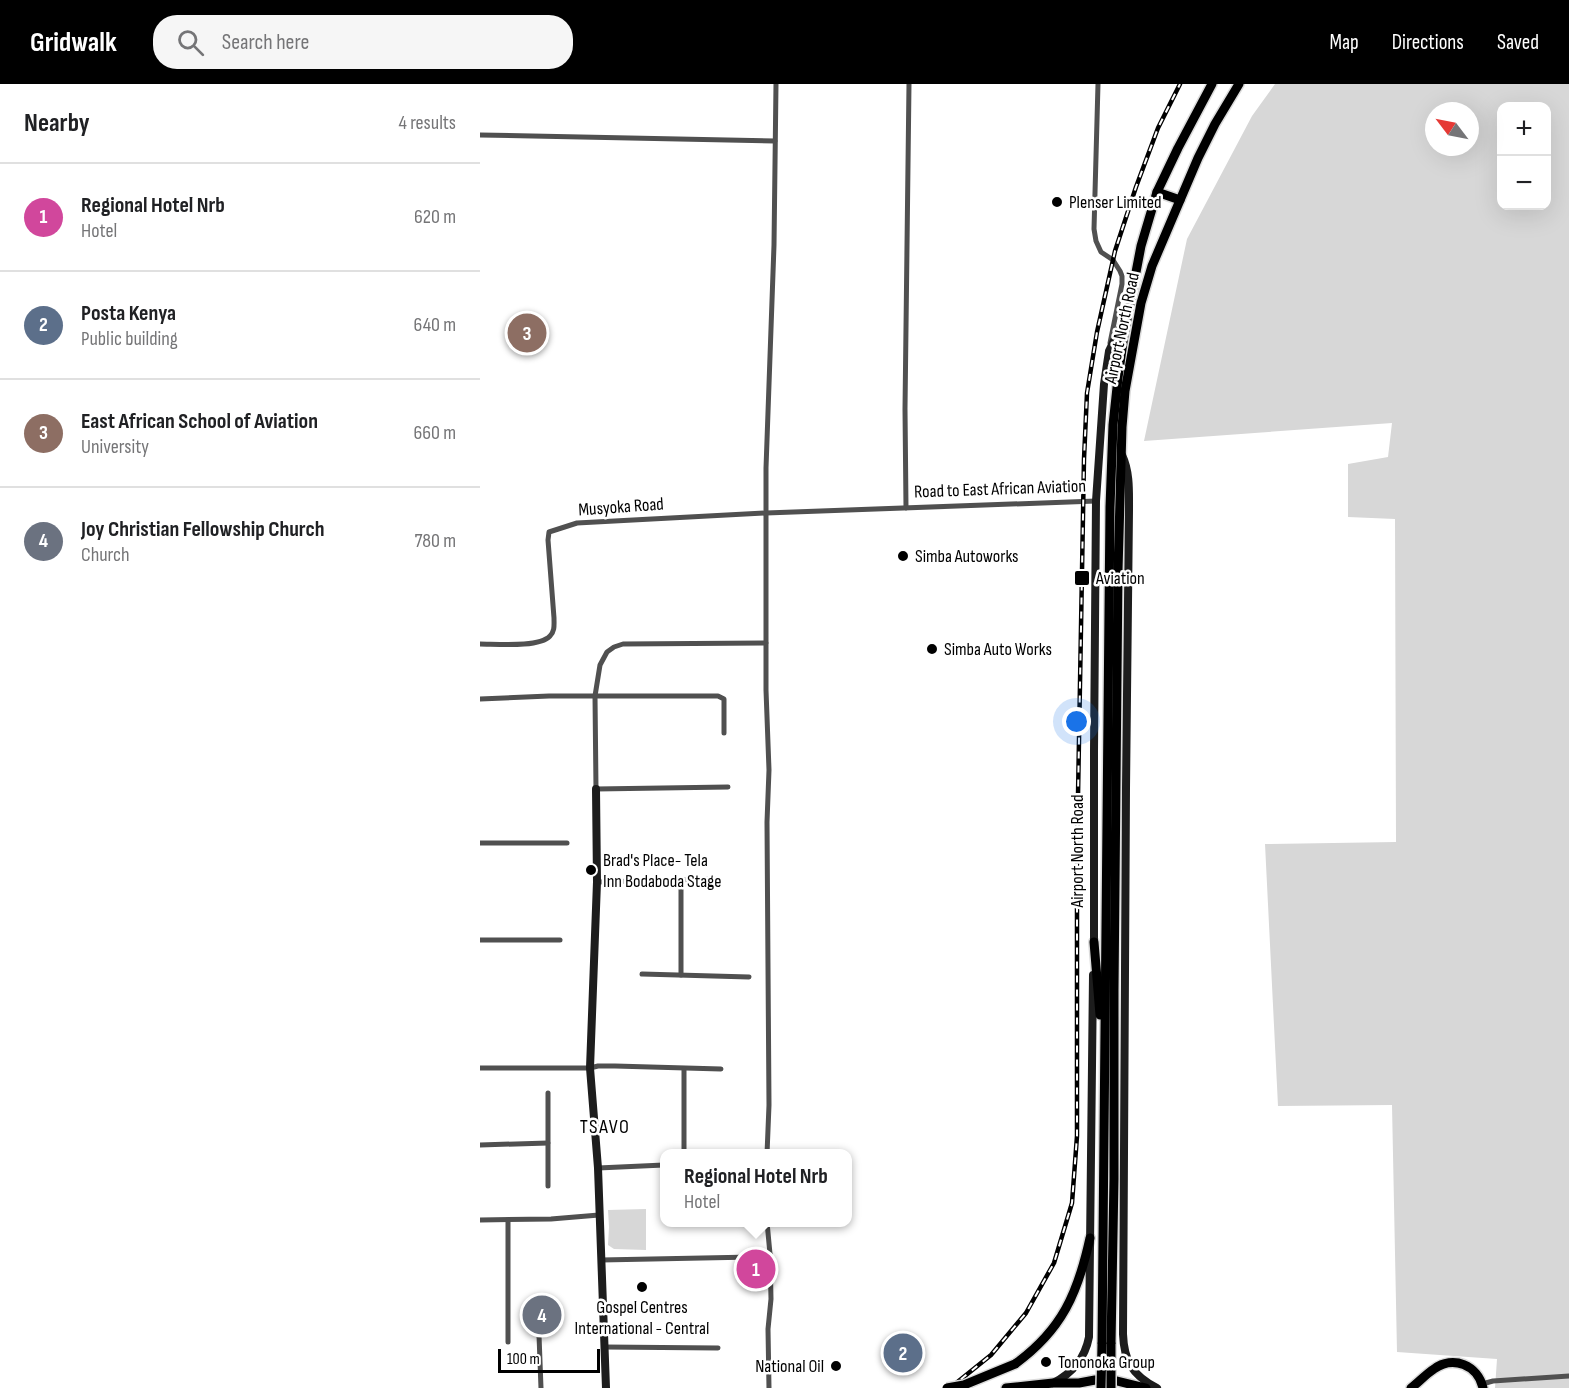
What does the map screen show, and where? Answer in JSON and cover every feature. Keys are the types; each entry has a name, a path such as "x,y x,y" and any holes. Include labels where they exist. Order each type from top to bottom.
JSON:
{"main road":[{"name":"Airport North Road","path":"1111,1388 1105,1041 1110,484 1113,425 1129,310 1141,246 1150,213 1157,192 1178,148 1212,84"},
{"name":"Airport North Road","path":"1101,1388 1114,978 1118,592 1125,391 1141,303 1152,266 1198,158 1239,84"},
{"path":"1157,192 1180,200"},
{"name":"Airport North Road","path":"1053,1383 1068,1374 1078,1363 1085,1352 1089,1337 1096,501 1104,384 1109,351 1129,310"},
{"name":"Airport North Road","path":"1122,454 1126,464 1129,490 1123,1334 1124,1350 1132,1369 1156,1388"},
{"path":"596,789 597,882 590,1068 598,1168 606,1388"},
{"path":"1094,942 1099,1006 1105,1041"},
{"path":"947,1388 964,1385 1015,1364 1046,1337 1062,1315 1079,1280 1090,1238"},
{"path":"1411,1388 1432,1370 1450,1362 1459,1362 1472,1369 1483,1386"},
{"path":"1006,1388 1095,1380 1117,1381 1146,1388"}],"street":[{"path":"767,1149 769,1093 767,811 769,770 766,690 766,468 774,245 776,84"},
{"path":"906,508 909,84"},
{"path":"1098,84 1094,229 1101,252 1113,260 1122,276 1109,351"},
{"path":"480,135 775,141"},
{"name":"Road to East African Aviation","path":"766,513 1096,501"},
{"name":"Musyoka Road","path":"480,644 530,644 545,641 552,635 554,618 549,532 577,524 766,513"},
{"path":"728,787 596,789 595,696 600,665 603,658 614,647 623,644 766,643"},
{"path":"480,699 549,696 722,697 724,733"},
{"path":"480,843 567,843"},
{"path":"597,882 715,879"},
{"path":"681,881 681,975"},
{"path":"480,940 560,940"},
{"path":"642,974 748,977"},
{"path":"480,1068 615,1066 721,1069"},
{"path":"684,1068 684,1149"},
{"path":"548,1093 548,1186"},
{"path":"480,1145 548,1143"},
{"path":"598,1168 660,1165"},
{"path":"480,1220 551,1219 599,1215"},
{"path":"508,1220 508,1342"},
{"path":"767,1227 771,1299 768,1329 769,1388"},
{"path":"601,1260 753,1257 770,1254"},
{"path":"539,1335 541,1388"},
{"path":"605,1347 718,1348"},
{"path":"1483,1386 1493,1381 1569,1376"}],"shaded area":[{"path":"1275,84 1569,84 1569,1388 1495,1388 1497,1359 1397,1352 1392,1105 1278,1106 1265,844 1396,842 1395,519 1348,517 1348,464 1388,457 1392,423 1144,441 1187,239 1252,116"},
{"path":"646,1209 646,1250 614,1249 608,1245 608,1210"}],"railway":[{"path":"950,1388 991,1355 1026,1313 1054,1263 1072,1203 1077,1136 1077,852 1087,393 1097,332 1115,251 1158,128 1180,84"}],"place":[{"name":"Plenser Limited","path":"1057,202"},
{"name":"East African School of Aviation","path":"527,333"},
{"name":"Simba Autoworks","path":"903,556"},
{"name":"Aviation","path":"1082,578"},
{"name":"Simba Auto Works","path":"932,649"},
{"name":"Brad's Place- Tela Inn Bodaboda Stage","path":"591,870"},
{"name":"Regional Hotel Nrb","path":"756,1269"},
{"name":"Gospel Centres International - Central","path":"642,1287"},
{"name":"Joy Christian Fellowship Church","path":"542,1315"},
{"name":"Posta Kenya","path":"903,1353"},
{"name":"Tononoka Group","path":"1046,1362"},
{"name":"National Oil","path":"836,1366"}],"district":[{"name":"TSAVO","path":"605,1127"}]}
